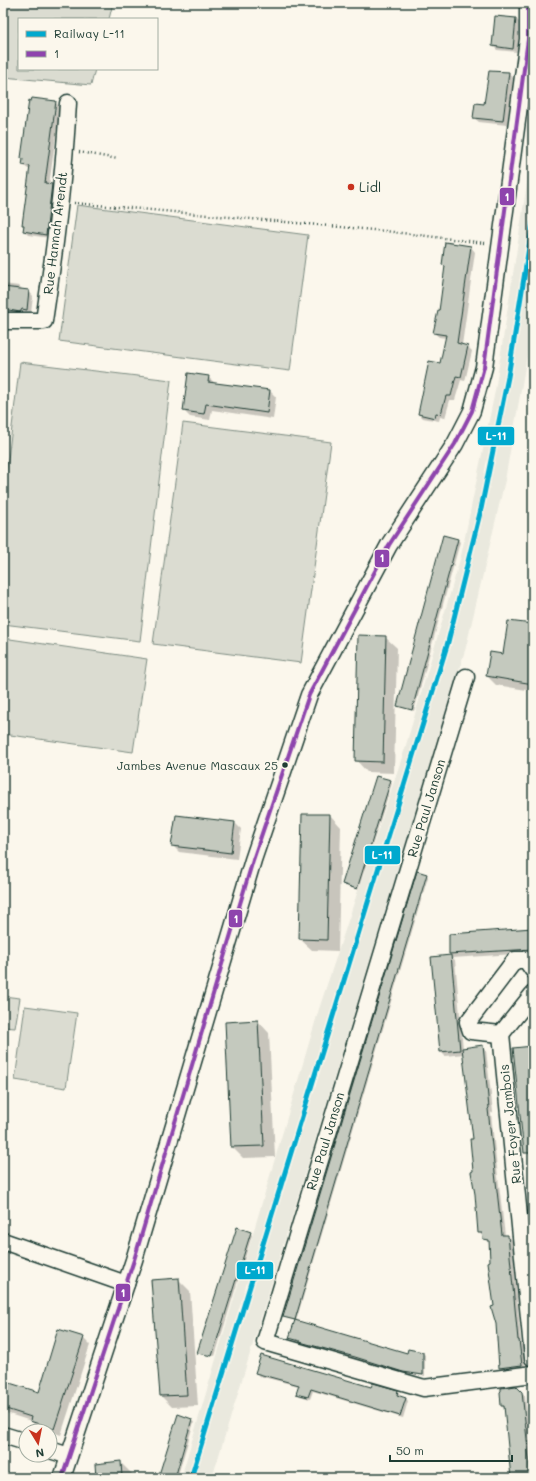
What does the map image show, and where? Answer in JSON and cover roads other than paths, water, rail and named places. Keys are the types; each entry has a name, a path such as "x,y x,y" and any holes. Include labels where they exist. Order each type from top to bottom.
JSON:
{"street":[{"path":"62,1478 126,1284 253,860 309,695 389,545 455,444 472,412 484,367 528,39 528,3"},
{"name":"Rue Hannah Arendt","path":"3,321 44,321 60,202 68,103"},
{"name":"Rue Paul Janson","path":"466,677 265,1342 424,1388 533,1374"},
{"path":"533,970 526,960 515,960 468,1022 471,1031 501,1034 533,994"},
{"name":"Rue Foyer Jambois","path":"501,1034 533,1358"},
{"path":"3,1241 126,1284"},
{"path":"3,1436 18,1440"},
{"path":"58,1452 70,1456"}],"rail line":[{"name":"L-11","path":"191,1478 448,642 481,509 508,377 533,222"}],"place":[{"name":"Lidl","path":"351,187"},
{"name":"Jambes Avenue Mascaux 25","path":"285,765"}]}
